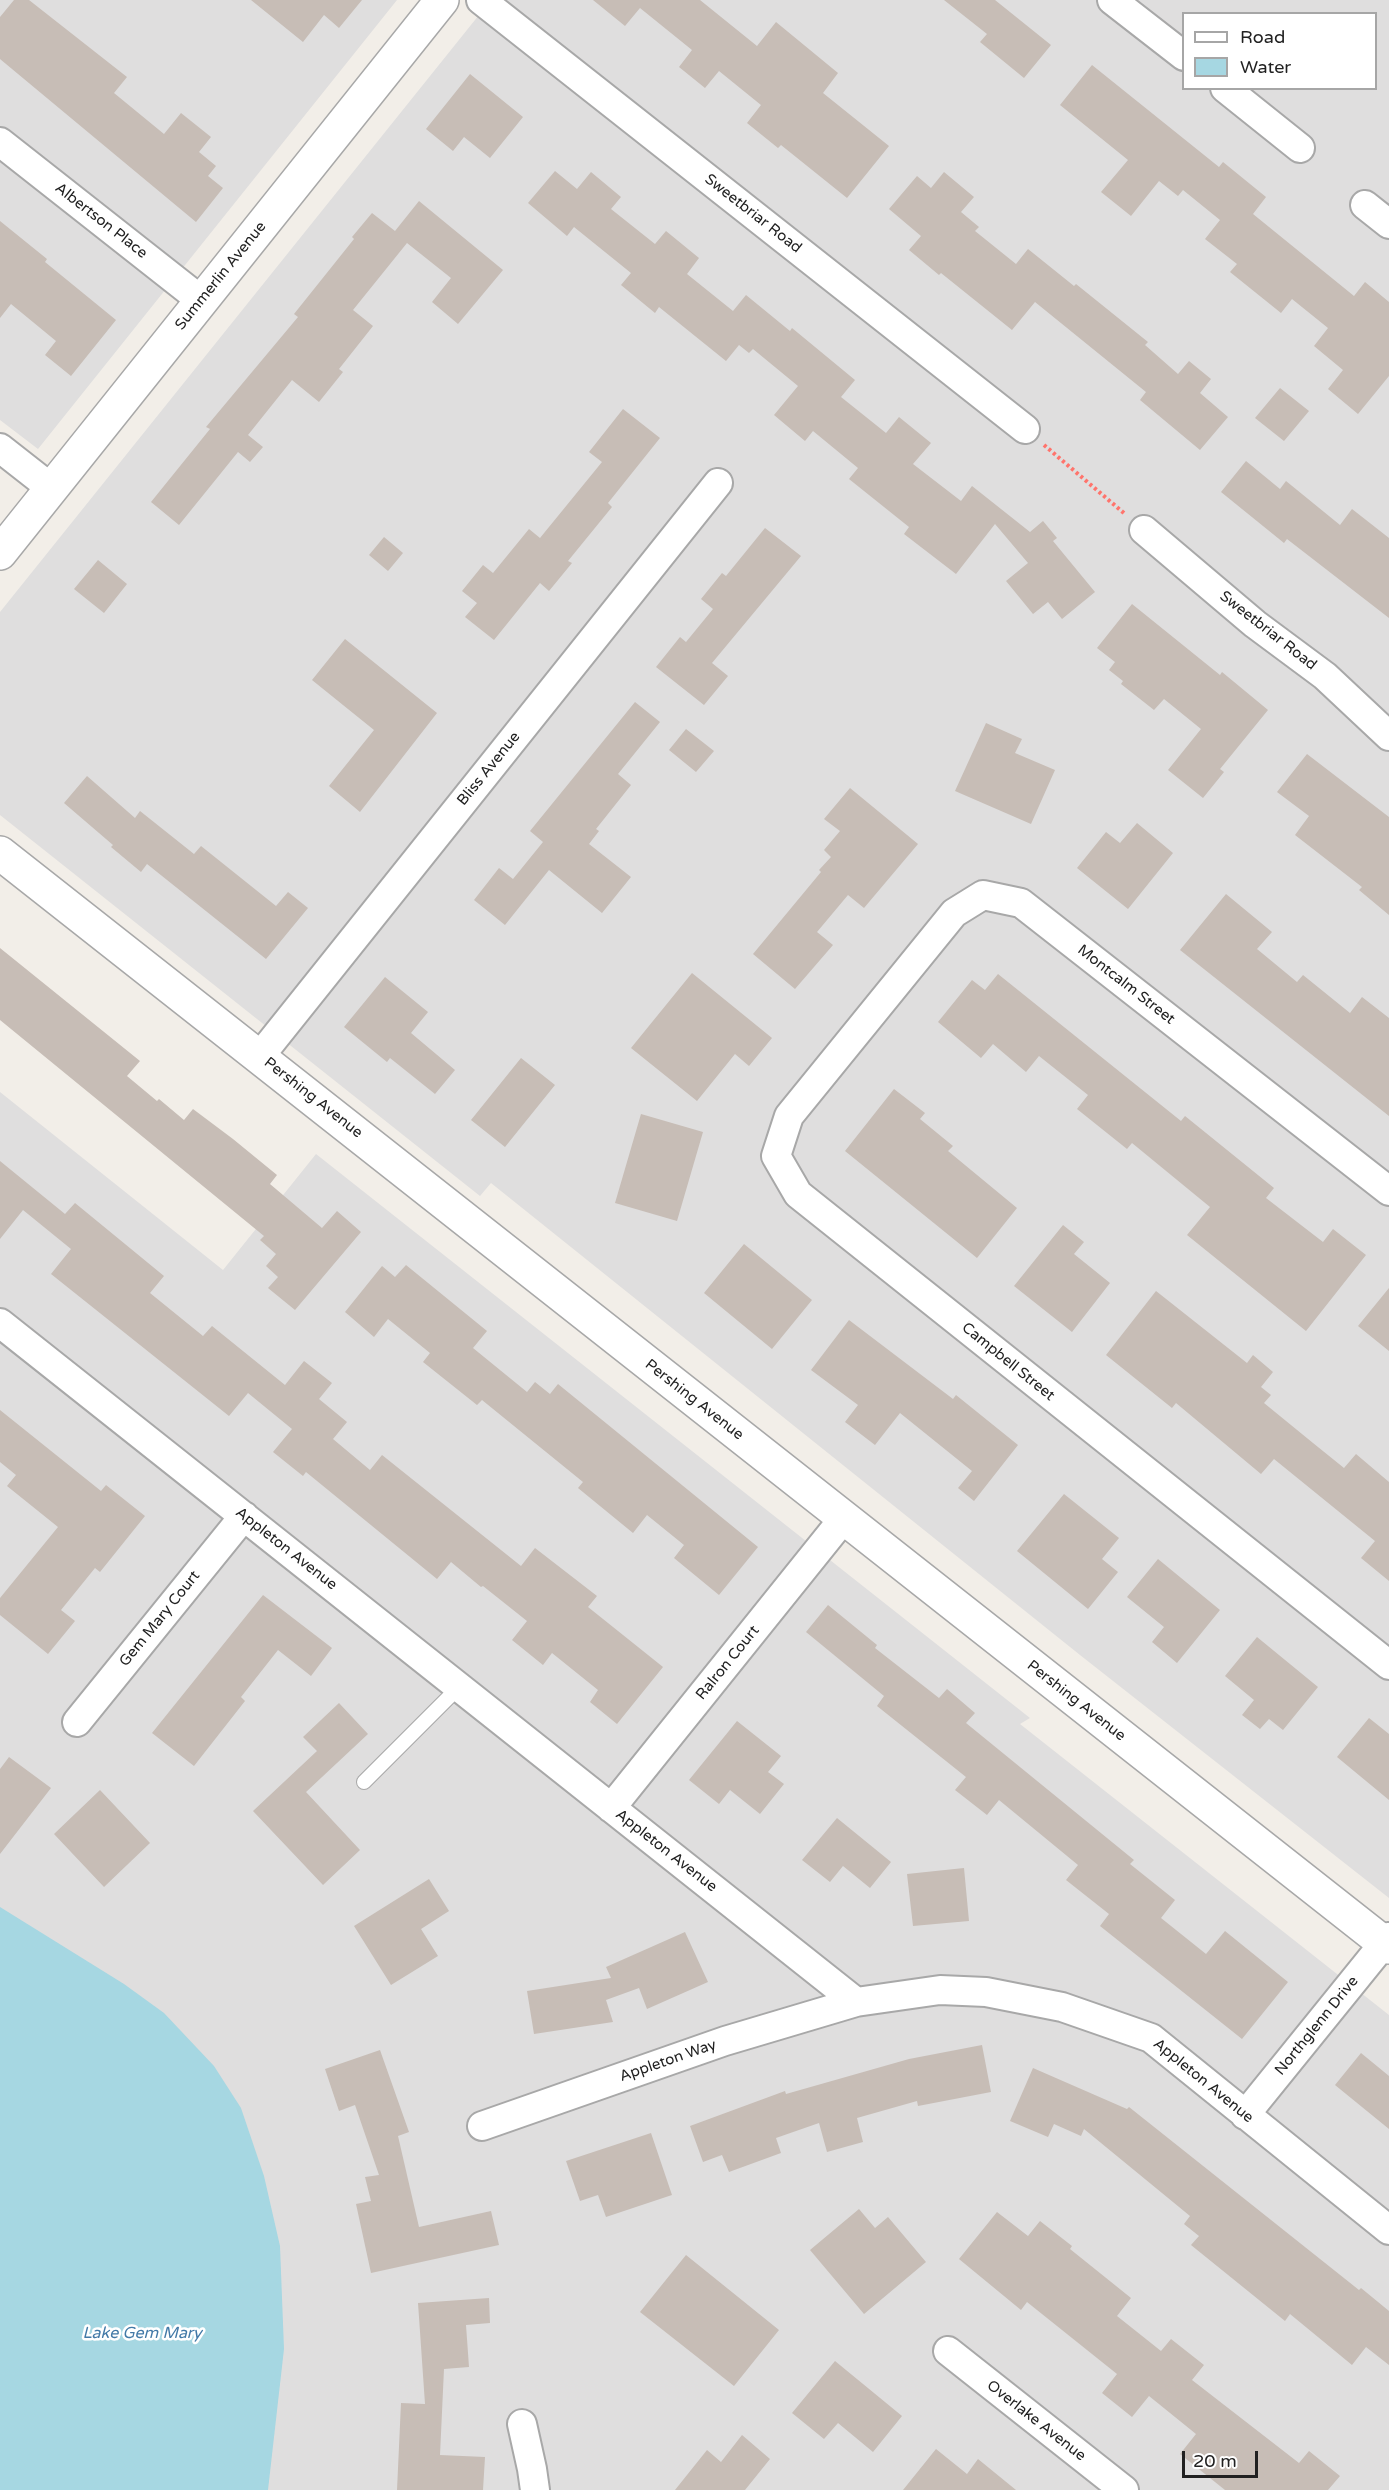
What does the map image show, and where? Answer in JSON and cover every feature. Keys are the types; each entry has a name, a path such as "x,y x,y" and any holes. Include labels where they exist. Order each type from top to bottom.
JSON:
{"street":[{"name":"Summerlin Avenue","path":"0,553 442,0"},
{"name":"Sweetbriar Road","path":"481,0 1025,429"},
{"path":"1112,0 1182,54"},
{"path":"1228,90 1300,147"},
{"name":"Albertson Place","path":"0,142 202,301"},
{"path":"1365,205 1389,224"},
{"path":"0,448 51,488"},
{"name":"Bliss Avenue","path":"260,1056 718,483"},
{"name":"Sweetbriar Road","path":"1144,530 1255,624 1325,676 1389,736"},
{"name":"Pershing Avenue","path":"0,853 844,1518 1387,1942"},
{"name":"Montcalm Street","path":"873,1013 954,913 983,895 1021,903 1389,1191"},
{"name":"Campbell Street","path":"873,1013 789,1116 776,1156 798,1194 1389,1665"},
{"name":"Appleton Avenue","path":"0,1323 856,2002 940,1990 986,1992 1062,2007 1151,2038 1389,2230"},
{"name":"Gem Mary Court","path":"76,1722 244,1516"},
{"name":"Ralron Court","path":"611,1808 844,1518"},
{"name":"Northglenn Drive","path":"1245,2115 1387,1942"},
{"name":"Appleton Way","path":"482,2126 725,2041 856,2002"},
{"name":"Overlake Avenue","path":"948,2351 1124,2490"},
{"path":"522,2424 535,2490"}],"lane":[{"path":"364,1782 459,1687"}],"path":[{"path":"1025,429 1144,530"}],"shaded area":[{"path":"0,0 397,0 38,449 0,420"},
{"path":"491,0 1389,0 1389,1898 1080,1655 491,1183 480,1196 0,815 0,612"},
{"path":"0,1092 223,1270 316,1154 1030,1718 1020,1724 1389,2015 1389,2490 0,2490"}],"water":[{"name":"Lake Gem Mary","path":"0,1907 124,1984 164,2013 214,2066 241,2108 264,2176 280,2246 284,2349 268,2490 0,2490"}],"building":[{"path":"14,0 29,0 127,77 114,93 164,134 181,113 211,137 199,152 216,166 208,176 223,188 196,222 0,59 0,17"},
{"path":"251,0 362,0 339,28 324,15 303,42"},
{"path":"593,0 700,0 757,46 776,22 838,73 823,93 889,146 847,198 781,145 778,148 747,123 761,105 719,71 705,88 679,67 692,50 640,8 625,26"},
{"path":"944,0 995,0 1051,45 1024,78 980,42 987,34"},
{"path":"1092,65 1219,167 1223,162 1266,197 1253,214 1354,296 1365,282 1389,302 1389,376 1358,414 1328,389 1343,370 1314,346 1328,328 1292,299 1281,313 1230,272 1237,264 1205,239 1220,220 1183,190 1178,196 1159,181 1131,216 1101,192 1128,160 1060,105"},
{"path":"470,74 523,117 490,158 464,137 453,151 426,129"},
{"path":"555,171 577,189 591,172 621,197 611,209 655,244 666,231 699,258 687,274 733,311 746,295 790,331 792,328 855,380 841,397 886,433 899,417 931,443 913,464 961,501 972,486 1030,532 1043,521 1057,538 1053,541 1095,592 1062,619 1048,602 1033,614 1006,581 1028,563 995,524 956,574 904,534 909,527 849,479 858,468 813,431 805,441 774,415 798,386 753,349 749,353 739,345 726,361 659,307 655,313 621,285 631,273 574,227 567,236 528,203"},
{"path":"944,172 974,197 961,212 979,227 975,231 1016,264 1028,249 1148,342 1145,345 1178,374 1189,361 1211,379 1200,393 1228,417 1200,450 1140,400 1146,392 1035,302 1012,330 909,250 921,236 889,209 917,176 931,188"},
{"path":"419,201 503,270 458,324 432,302 451,278 407,243 353,310 373,326 339,369 343,372 319,402 292,380 248,435 263,447 250,462 238,452 179,525 151,502 210,429 206,427 298,317 294,314 372,213 395,231"},
{"path":"0,221 47,259 45,262 116,320 71,376 45,355 56,341 11,304 0,318"},
{"path":"1280,388 1309,411 1284,441 1255,418"},
{"path":"623,409 660,438 608,503 612,507 568,561 572,563 549,591 540,583 494,640 465,617 477,603 462,591 483,565 493,573 529,529 540,538 602,462 589,452"},
{"path":"1246,461 1280,489 1286,481 1340,525 1352,509 1389,538 1389,618 1287,539 1284,543 1221,492"},
{"path":"765,528 801,556 712,663 728,676 704,705 656,667 680,637 686,642 713,609 701,599 722,573 726,576"},
{"path":"384,537 403,553 388,571 369,555"},
{"path":"98,560 127,584 104,613 74,589"},
{"path":"1132,604 1220,675 1222,672 1268,710 1220,769 1224,772 1203,798 1168,770 1201,729 1164,699 1154,710 1121,684 1123,681 1109,670 1115,662 1097,648"},
{"path":"345,639 437,713 360,812 329,786 374,730 312,680"},
{"path":"635,702 660,722 618,774 631,785 596,829 599,831 589,844 631,877 602,913 549,870 505,925 474,900 499,868 513,879 543,842 530,831"},
{"path":"986,723 1022,739 1015,753 1055,770 1031,824 955,791"},
{"path":"686,729 714,751 696,772 669,750"},
{"path":"1307,754 1389,817 1389,915 1359,890 1362,887 1295,835 1309,816 1277,792"},
{"path":"87,776 135,818 140,811 194,854 201,846 276,906 288,892 308,908 266,959 147,864 141,872 64,803"},
{"path":"850,788 918,844 864,908 848,895 817,932 833,945 795,989 753,954 831,857 824,850 840,831 824,819"},
{"path":"1137,823 1173,853 1128,909 1077,868 1106,832 1120,843"},
{"path":"1226,894 1272,932 1257,949 1297,982 1303,975 1350,1013 1362,997 1389,1018 1389,1116 1180,950"},
{"path":"0,948 140,1061 127,1076 157,1101 159,1099 184,1120 193,1109 233,1139 277,1175 270,1184 322,1228 337,1211 361,1232 295,1310 268,1288 278,1277 266,1266 276,1254 260,1240 264,1236 0,1020"},
{"path":"692,973 772,1038 749,1066 735,1054 697,1101 631,1048"},
{"path":"998,974 1181,1121 1185,1116 1274,1188 1266,1198 1323,1242 1333,1229 1366,1255 1306,1331 1187,1235 1210,1207 1132,1143 1127,1149 1077,1109 1088,1095 1039,1056 1026,1072 993,1044 981,1058 938,1022 972,980 985,990"},
{"path":"385,977 428,1012 411,1033 455,1070 435,1094 390,1058 387,1062 344,1027"},
{"path":"521,1058 555,1085 505,1147 471,1120"},
{"path":"894,1089 925,1113 920,1119 953,1146 948,1151 1017,1208 977,1258 845,1151"},
{"path":"641,1114 703,1132 677,1221 615,1203"},
{"path":"0,1161 65,1214 75,1203 164,1276 150,1293 203,1336 212,1326 285,1385 304,1361 332,1383 319,1399 347,1422 333,1439 370,1470 382,1455 521,1566 535,1548 597,1596 588,1607 663,1667 617,1724 590,1702 598,1690 552,1653 543,1665 512,1640 527,1621 483,1586 481,1587 451,1562 437,1579 306,1472 303,1476 273,1452 292,1429 248,1393 229,1416 51,1274 71,1249 23,1210 0,1239"},
{"path":"1063,1225 1084,1242 1074,1254 1110,1283 1072,1332 1014,1286"},
{"path":"744,1244 812,1300 772,1349 704,1293"},
{"path":"406,1265 487,1331 473,1348 527,1392 535,1382 550,1394 558,1384 758,1547 719,1595 674,1558 684,1545 647,1515 633,1533 578,1488 583,1482 482,1400 477,1405 423,1362 430,1353 388,1319 374,1337 345,1312 382,1266 395,1277"},
{"path":"1389,1288 1389,1351 1358,1326"},
{"path":"1156,1291 1247,1363 1253,1355 1273,1372 1261,1387 1271,1395 1264,1403 1344,1468 1356,1454 1389,1482 1389,1581 1361,1558 1375,1541 1274,1459 1261,1474 1176,1403 1172,1408 1106,1355"},
{"path":"849,1320 953,1399 956,1395 1018,1445 974,1501 958,1488 972,1471 900,1413 875,1445 845,1422 858,1405 811,1370"},
{"path":"0,1410 101,1491 106,1485 145,1516 100,1572 95,1568 61,1610 75,1621 48,1654 0,1615 0,1598 58,1527 7,1486 16,1475 0,1462"},
{"path":"1064,1494 1119,1538 1102,1559 1118,1572 1088,1609 1017,1551"},
{"path":"1158,1559 1220,1610 1177,1663 1152,1642 1164,1627 1127,1597"},
{"path":"263,1595 332,1648 311,1676 278,1650 241,1697 245,1701 194,1766 152,1733"},
{"path":"828,1605 877,1645 875,1648 939,1698 947,1689 975,1713 966,1723 1134,1860 1130,1864 1175,1900 1161,1918 1206,1954 1225,1931 1288,1982 1242,2039 1100,1926 1109,1914 1066,1880 1078,1865 999,1800 987,1815 955,1790 966,1777 877,1706 884,1696 806,1632"},
{"path":"1257,1637 1318,1687 1283,1730 1269,1719 1260,1729 1242,1715 1254,1700 1225,1676"},
{"path":"339,1703 368,1734 306,1792 360,1850 323,1885 253,1811 317,1751 303,1737"},
{"path":"1369,1718 1389,1734 1389,1800 1337,1757"},
{"path":"737,1721 781,1756 768,1772 784,1784 760,1814 730,1790 719,1804 689,1780"},
{"path":"9,1757 51,1788 0,1854 0,1769"},
{"path":"100,1790 150,1843 104,1887 54,1834"},
{"path":"837,1818 891,1862 870,1888 843,1866 830,1882 802,1860"},
{"path":"964,1868 969,1921 913,1926 907,1874"},
{"path":"429,1879 449,1911 421,1929 438,1956 391,1985 354,1926"},
{"path":"685,1932 708,1982 647,2009 639,1988 606,2000 613,2022 534,2034 527,1991 611,1978 606,1967"},
{"path":"982,2045 991,2092 918,2106 917,2101 857,2118 863,2142 827,2152 819,2123 776,2138 781,2153 729,2172 722,2155 703,2162 690,2126 785,2091 786,2094 909,2059"},
{"path":"380,2050 409,2132 398,2136 419,2227 491,2211 499,2245 371,2273 356,2204 371,2201 365,2177 379,2175 355,2105 339,2111 325,2069"},
{"path":"1361,2053 1389,2076 1389,2129 1335,2085"},
{"path":"1033,2068 1127,2109 1129,2107 1359,2290 1361,2288 1389,2311 1389,2365 1366,2347 1352,2365 1290,2314 1285,2321 1191,2245 1199,2236 1184,2224 1190,2216 1084,2129 1081,2136 1054,2124 1048,2137 1010,2121"},
{"path":"651,2133 672,2195 606,2217 598,2195 580,2201 566,2161"},
{"path":"859,2209 875,2228 888,2217 926,2262 864,2314 810,2250"},
{"path":"997,2212 1028,2236 1040,2221 1072,2246 1070,2249 1131,2298 1117,2316 1161,2351 1171,2339 1204,2365 1192,2380 1299,2463 1309,2451 1340,2476 1328,2490 1225,2490 1180,2454 1196,2434 1149,2396 1132,2417 1102,2393 1117,2374 1027,2302 1021,2310 959,2259"},
{"path":"686,2255 779,2330 734,2386 640,2312"},
{"path":"489,2298 490,2323 466,2325 469,2367 444,2369 440,2455 485,2457 483,2490 397,2490 401,2403 425,2404 418,2303"},
{"path":"835,2361 902,2416 873,2452 838,2423 824,2439 792,2413"},
{"path":"742,2435 770,2459 745,2490 675,2490 707,2450 721,2462"},
{"path":"936,2449 967,2474 978,2459 1016,2490 903,2490"}]}
